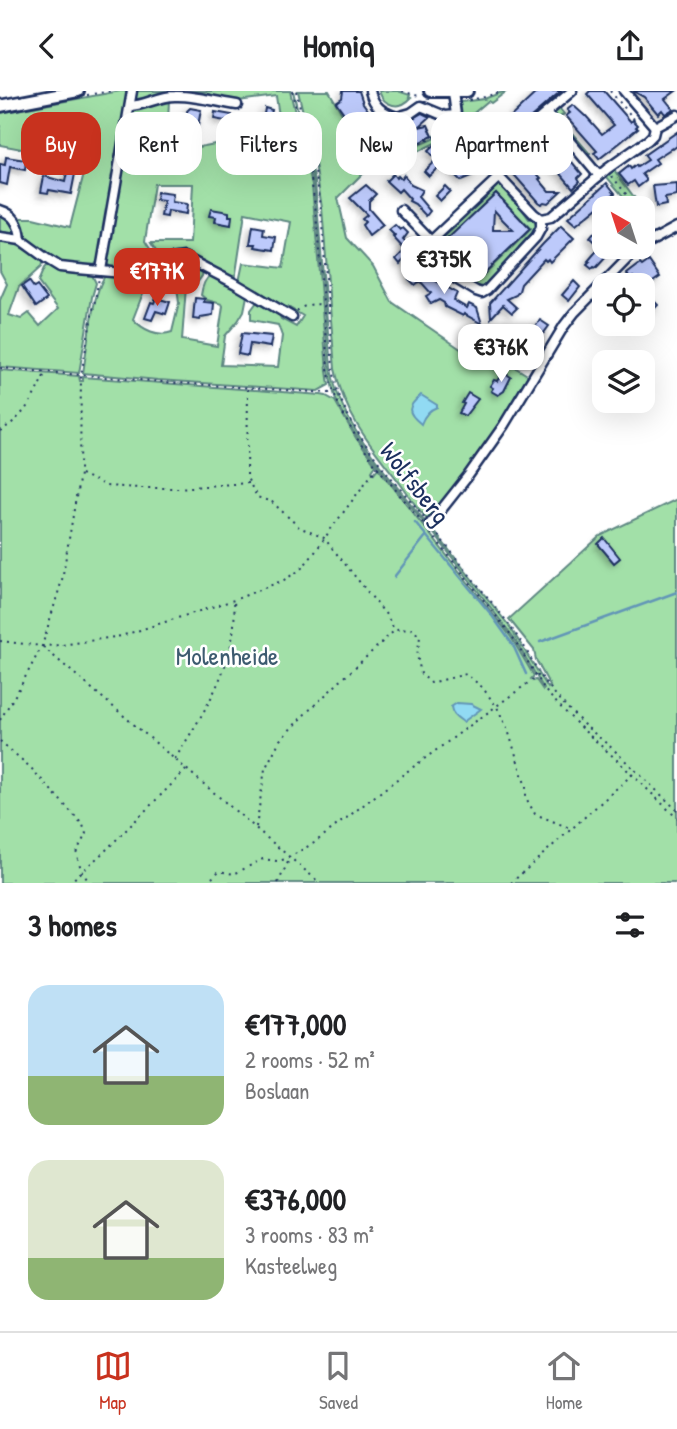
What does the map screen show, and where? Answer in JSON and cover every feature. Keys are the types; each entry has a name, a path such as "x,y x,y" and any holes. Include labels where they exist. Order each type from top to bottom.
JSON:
{"street":[{"path":"0,106 79,91"},
{"path":"101,270 132,91"},
{"path":"370,91 375,105 397,117 411,113 421,106 432,112"},
{"path":"430,91 454,96 467,91"},
{"path":"547,112 572,91"},
{"path":"624,91 655,127"},
{"path":"130,106 141,106 163,97 175,96 237,105"},
{"path":"492,175 534,214 541,219 551,217 607,169 648,140 655,127 677,115"},
{"path":"573,145 599,176"},
{"path":"431,241 496,180"},
{"path":"0,210 9,213 20,229 21,240"},
{"path":"401,210 431,241 446,273 482,293 536,237 541,228 541,219"},
{"path":"655,239 677,227"},
{"path":"0,237 21,240 61,267 123,273 146,272 171,259 184,257 292,317"},
{"path":"430,524 504,425 564,326 627,259"}],"path":[{"name":"Wolfsberg","path":"294,91 316,212 328,368 332,392 341,412 357,437 505,619 540,675 558,698 677,810"},
{"name":"Wolfsberg","path":"294,91 313,160 320,199 333,368 338,391 353,423 379,464 512,636 547,694 677,818"},
{"path":"402,91 411,94"},
{"path":"454,96 472,100 502,91"},
{"path":"610,91 634,118 642,112"},
{"path":"607,169 628,196"},
{"path":"491,175 496,180"},
{"path":"0,720 42,646 62,580 80,474 81,375 101,270"},
{"path":"292,317 299,308 323,304 328,307"},
{"path":"0,368 163,382 329,393 338,391"},
{"path":"0,431 10,426 29,407 46,371"},
{"path":"248,387 247,478 257,498 272,502 299,527 324,538 387,616 395,630"},
{"path":"0,641 42,646 121,636 234,600 284,580 300,570 313,555 379,464"},
{"path":"80,474 106,486 139,488 250,483"},
{"path":"175,759 204,713 228,661 234,632 234,600"},
{"path":"256,827 265,769 280,740 395,630 413,629 420,637 416,656 421,674 431,683 466,674 482,687 497,707 516,755 526,787 526,798 535,814 572,829"},
{"path":"42,646 320,883"},
{"path":"207,883 219,871 234,874 263,859 277,861 291,857 314,843 540,675"},
{"path":"0,741 30,767 83,825 86,834 76,853 82,872 90,883"},
{"path":"69,883 187,769"},
{"path":"511,883 636,771"},
{"path":"278,883 291,857"}],"green space":[{"path":"127,91 125,112 115,112 115,168 99,259 94,266 51,259 25,240 18,218 33,218 70,227 83,175 101,175 101,112 21,112 21,149 0,145 0,113"},
{"path":"137,91 290,91 295,112 278,112 276,96 238,101 170,92 140,102 135,100"},
{"path":"298,91 329,91 341,112 336,112 336,175 361,175 338,198 347,238 373,266 392,302 465,352 474,342 529,376 466,474 429,520 360,429 339,386 335,369 317,175 322,175 322,112 303,112"},
{"path":"379,91 398,91 410,95 411,98 402,104 393,105 385,101"},
{"path":"507,91 475,112 462,112 460,102 484,99"},
{"path":"169,99 168,112 134,112 137,109"},
{"path":"573,134 590,154 587,157 573,140"},
{"path":"431,140 431,145 417,152 417,146"},
{"path":"215,144 216,175 310,175 329,385 318,391 83,373 93,308 105,276 140,277 145,288 133,319 156,333 172,332 179,303 176,280 161,278 156,271 174,262 189,264 203,271 194,287 186,287 182,340 217,346 223,306 201,295 205,281 211,275 247,296 244,311 225,336 221,365 278,367 282,336 278,325 251,320 251,310 257,302 296,327 303,316 239,282 243,263 283,268 291,222 245,213 236,273 234,277 230,277 188,254 159,256 151,243 190,243 193,184 154,184 145,241 157,262 140,270 113,268 107,264 122,175 202,175 202,146"},
{"path":"614,170 633,196 623,196 606,176"},
{"path":"311,175 315,182 331,367 336,388 344,409 368,450 426,525 355,435 334,394 329,371"},
{"path":"500,184 538,226 535,234 531,234 519,247 519,251 505,268 502,267 488,281 488,286 481,290 454,275 458,271 453,266 448,270 436,242 454,228 454,224 493,190 493,187","holes":["496,193 531,229 476,282 441,245"]},
{"path":"0,214 10,218 15,229 13,233 0,232"},
{"path":"0,240 15,244 43,260 41,267 19,287 9,315 21,319 29,313 40,326 58,309 38,282 48,264 68,273 92,275 96,283 79,373 0,367 0,300 7,284 0,271"},
{"name":"Molenheide","path":"0,370 79,376 80,381 83,381 83,377 321,395 335,401 356,438 376,465 372,471 374,473 378,468 511,637 534,676 531,679 536,680 543,690 514,638 429,527 510,627 548,688 550,686 536,660 534,650 509,619 600,536 677,499 677,883 0,883"}],"water":[{"path":"421,395 437,407 427,414 421,424 410,409"},
{"path":"457,703 471,704 481,709 463,722 451,707"}],"building":[{"path":"343,91 359,91 370,112 343,112 336,102 342,98"},
{"path":"538,91 561,91 537,112 516,112"},
{"path":"590,91 604,91 631,122 633,120 638,125 638,128 599,159 594,153 597,151 573,124 573,112 567,110 573,105 602,134 614,125 587,94"},
{"path":"633,91 676,91 665,99 673,109 665,114 662,110 658,114 644,97"},
{"path":"190,108 201,110 201,112 187,111"},
{"path":"422,113 430,117 419,127 428,125 431,132 431,137 418,143 417,141 417,116"},
{"path":"677,132 677,146 655,159 658,163 642,174 646,181 638,187 634,181 628,185 619,174 629,166 631,169 648,160 644,155"},
{"path":"6,157 21,159 21,169 10,167 7,185 0,183 0,164 5,165"},
{"path":"573,163 582,174 578,178 580,181 573,188 562,175 573,175"},
{"path":"431,165 429,176 424,171"},
{"path":"66,175 75,175 71,194 49,190 48,193 41,192 44,176 65,182"},
{"path":"392,175 401,179 404,175 411,185 422,190 418,197 430,211 426,216 409,201 401,189 398,192 386,181"},
{"path":"455,175 476,175 461,181"},
{"path":"514,175 538,175 549,191 561,191 548,203 538,202"},
{"path":"607,183 615,193 611,196 593,196"},
{"path":"677,184 677,196 665,198 666,205 656,207 653,186"},
{"path":"366,185 376,194 369,201 369,209 383,225 369,236 362,225 365,222 362,219 367,215 350,198"},
{"path":"445,186 450,191 440,201 435,196"},
{"path":"157,192 173,194 172,202 187,204 186,214 168,211 167,217 161,216 164,201 156,200"},
{"path":"496,193 530,229 477,280 442,244","holes":["494,210 503,220 513,230 493,230","459,243 479,243 479,263"]},
{"path":"592,196 592,212 576,225 568,218"},
{"path":"211,209 229,212 229,216 232,216 231,225 215,222 216,217 209,216"},
{"path":"395,225 408,233 403,240 421,258 412,267 405,259 400,264 396,259 405,250 389,230"},
{"path":"253,226 264,228 263,235 276,237 274,250 250,244"},
{"path":"561,226 574,238 550,262 544,259 521,284 516,295 507,299 517,308 512,313 503,305 491,318 490,303"},
{"path":"592,256 592,259 604,259 592,269 587,265 590,262 588,261"},
{"path":"649,261 660,277 655,280 655,273 628,273 640,264 642,266"},
{"path":"420,269 457,293 455,301 467,308 469,304 477,308 482,324 445,307 439,300 431,304 426,296 431,293 422,283 415,285 409,279"},
{"path":"29,281 34,288 37,286 47,299 36,307 22,286"},
{"path":"574,281 580,287 569,301 562,295"},
{"path":"156,298 170,302 166,314 156,311 152,320 145,318 151,302 154,303"},
{"path":"195,298 214,303 213,315 201,317 200,320 193,319"},
{"path":"540,320 549,326 541,337 532,331"},
{"path":"515,328 528,337 523,344 510,335"},
{"path":"242,333 272,336 270,347 250,344 248,356 238,354"},
{"path":"518,344 530,352 522,363 512,357 504,370 497,366 502,358 498,356 503,348 511,354"},
{"path":"503,372 511,377 504,391 498,395 491,391 493,388 490,386"},
{"path":"468,393 478,399 465,416 459,413"},
{"path":"604,538 620,558 614,563 598,544"}],"waterway":[{"path":"415,522 490,613 513,645 526,674"},
{"path":"394,577 426,536"},
{"path":"540,642 677,592"}]}
